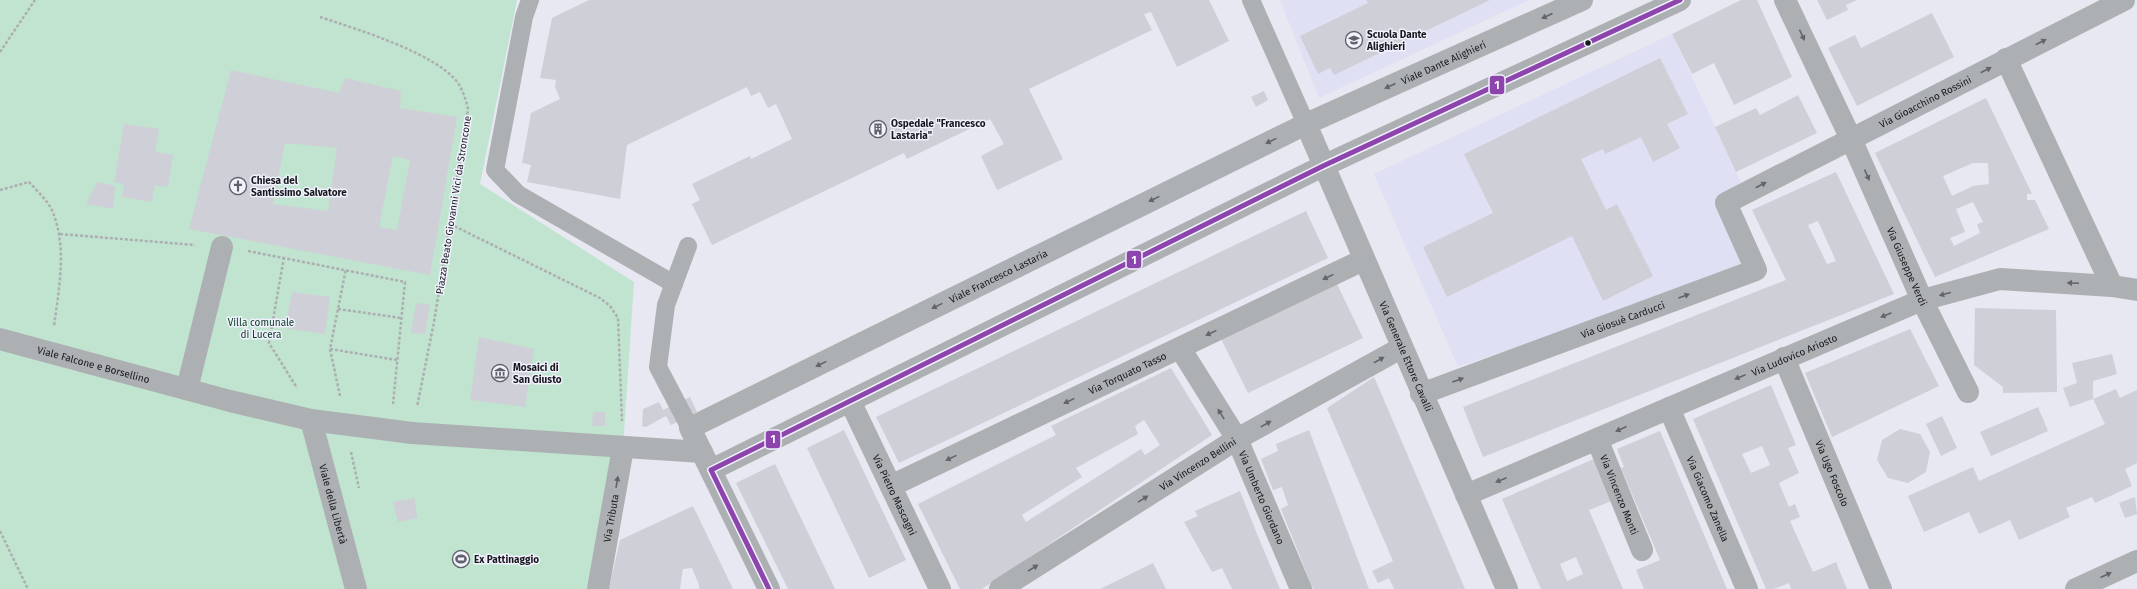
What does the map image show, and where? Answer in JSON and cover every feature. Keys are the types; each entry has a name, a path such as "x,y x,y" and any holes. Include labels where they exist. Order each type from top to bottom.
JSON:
{"street":[{"name":"Viale Dante Alighieri","path":"1306,124 1582,0"},
{"path":"222,247 187,389 311,420 390,431 623,448 707,461 850,402 1323,166 1680,0"},
{"name":"Via Giuseppe Verdi","path":"1785,0 1851,139 1922,300 1968,392"},
{"name":"Via Gioacchino Rossini","path":"1726,203 2124,0"},
{"path":"2006,59 2112,286"},
{"name":"Via Generale Ettore Cavalli","path":"1306,124 1401,348 1507,589"},
{"name":"Viale Francesco Lastaria","path":"690,428 1306,124"},
{"name":"Via Giosuè Carducci","path":"1421,394 1756,270 1726,203"},
{"name":"Via Torquato Tasso","path":"891,486 1364,260"},
{"name":"Via Ludovico Ariosto","path":"1466,495 1922,300 2000,279 2112,286 2137,290"},
{"name":"Viale Falcone e Borsellino","path":"0,339 187,389"},
{"name":"Via Umberto Giordano","path":"1180,348 1237,439 1301,589"},
{"name":"Via Vincenzo Bellini","path":"1000,589 1237,439 1401,348"},
{"name":"Via Ugo Foscolo","path":"1784,358 1881,589"},
{"name":"Via Pietro Mascagni","path":"850,402 940,589"},
{"name":"Via Giacomo Zanella","path":"1669,408 1747,589"},
{"name":"Viale della Libertà","path":"311,420 356,589"},
{"path":"690,428 769,589"},
{"name":"Via Vincenzo Monti","path":"1597,439 1642,550"},
{"name":"Via Tributa","path":"598,589 623,448"},
{"path":"2076,589 2137,561"}],"lane":[{"path":"530,0 524,17 494,170 518,194 674,284"},
{"path":"1251,0 1306,124"},
{"path":"688,246 666,305 658,368 690,428"}],"path":[{"path":"0,52 35,0"},
{"name":"Piazza Beato Giovanni Vici da Stroncone","path":"320,17 385,39 441,67 458,83 468,109 434,322 412,433"},
{"path":"0,190 29,182 50,207 60,234 61,274 51,352"},
{"path":"450,224 600,298 610,306 618,318 623,448"},
{"path":"60,234 222,247 284,257 405,282 390,431"},
{"path":"284,257 269,343 298,389"},
{"path":"338,309 401,318"},
{"path":"330,349 397,360"},
{"path":"351,476 359,490"},
{"path":"0,531 28,589"}],"shaded area":[{"path":"1280,0 1529,0 1319,98"},
{"path":"1672,34 1744,189 1722,201 1749,268 1458,367 1374,174"}],"green space":[{"name":"Villa comunale di Lucera","path":"0,0 517,0 480,184 634,282 623,448 598,589 0,589"}],"building":[{"name":"Ospedale \"Francesco Lastaria\"","path":"589,0 1209,0 1229,41 1177,67 1151,12 1144,14 1152,30 1029,89 1063,159 997,190 981,156 1004,144 990,119 907,159 904,153 712,245 692,204 700,200 692,184 750,156 751,159 792,139 776,104 768,108 760,92 751,96 747,87 627,145 620,199 527,182 531,165 522,163 531,113 560,99 555,87 556,80 540,78 552,18"},
{"name":"Scuola Dante Alighieri","path":"1366,0 1490,0 1334,75 1330,68 1318,74 1300,36 1368,3"},
{"path":"1741,0 1757,0 1792,77 1734,105 1714,63 1692,74 1672,34"},
{"path":"1817,0 1857,0 1846,5 1848,10 1827,20"},
{"path":"1932,13 1954,57 1857,106 1828,48 1855,35 1861,48"},
{"path":"1660,58 1688,114 1667,124 1680,148 1653,162 1641,137 1605,154 1603,149 1581,159 1606,210 1617,204 1653,276 1603,301 1572,236 1447,297 1423,247 1493,213 1464,154"},
{"path":"231,70 339,93 345,78 401,91 400,108 457,117 430,275 189,229","holes":["285,143 337,148 328,211 273,204 268,228","393,156 410,160 397,230 379,227"]},
{"path":"1264,91 1268,100 1256,107 1251,97"},
{"path":"1798,95 1817,133 1736,172 1715,127 1756,108 1760,115"},
{"path":"1986,98 2032,194 2027,194 2027,200 2035,200 2049,229 1935,277 1875,153","holes":["1973,163 1988,163 1989,184 1973,186 1952,196 1943,176","1973,202 1983,222 1977,224 1980,233 1954,246 1950,238 1965,232 1956,209"]},
{"path":"124,124 159,129 155,152 173,155 168,187 155,185 152,202 122,197 124,184 114,182"},
{"path":"1836,172 1894,294 1483,457 1463,407 1786,280 1752,210","holes":["1818,221 1836,261 1827,264 1808,225"]},
{"path":"97,182 115,186 113,209 86,204"},
{"path":"1306,211 1328,258 899,463 876,417"},
{"path":"1337,284 1363,338 1248,393 1221,339"},
{"path":"292,292 330,297 325,334 285,328"},
{"path":"416,303 430,305 425,334 411,333"},
{"path":"1975,308 2056,310 2057,392 2003,393 2003,387 1974,365"},
{"path":"1910,329 1939,386 1832,437 1805,373"},
{"path":"479,337 534,349 525,407 470,400"},
{"path":"2112,354 2117,374 2093,381 2093,399 2070,407 2063,388 2077,383 2072,363"},
{"path":"1171,368 1212,435 982,589 960,589 918,504 1056,435 1051,426","holes":["1144,420 1160,445 1145,455 1141,449 1026,522 1022,515 1082,477 1076,468 1138,434 1135,426"]},
{"path":"1374,377 1465,589 1394,589 1389,578 1378,583 1372,571 1393,561 1327,408"},
{"path":"1771,385 1796,445 1788,448 1799,473 1779,483 1789,507 1795,504 1800,517 1790,521 1813,572 1836,562 1847,589 1791,589 1789,583 1774,589 1766,589 1693,419","holes":["1762,446 1770,465 1751,473 1742,454"]},
{"path":"2116,389 2120,398 2137,390 2137,463 2125,469 2132,486 2095,503 2092,497 2066,508 2070,517 2019,540 2010,520 1979,534 1969,512 1924,532 1908,496 1973,467 1979,481 2105,424 2093,399"},
{"path":"690,397 697,412 671,425 666,416 646,427 642,426 643,409 659,402 663,410"},
{"path":"2038,407 2048,431 1991,456 1980,432"},
{"path":"593,412 605,412 605,426 592,426"},
{"path":"1942,416 1957,448 1941,456 1926,424"},
{"path":"1900,429 1920,434 1930,452 1926,472 1908,483 1888,478 1877,460 1882,440"},
{"path":"844,430 906,560 869,578 807,448"},
{"path":"1309,430 1369,589 1313,589 1281,509 1288,505 1282,487 1273,490 1261,459 1278,451 1276,444"},
{"path":"1660,431 1727,589 1644,589 1636,570 1660,560 1621,468 1624,467 1617,449"},
{"path":"1596,458 1614,500 1589,510 1623,589 1541,589 1502,499","holes":["1576,557 1583,574 1567,581 1560,564"]},
{"path":"775,464 835,589 788,589 736,483"},
{"path":"1240,491 1280,589 1232,589 1222,568 1212,572 1184,522 1198,516 1195,511"},
{"path":"2135,497 2137,514 2125,518 2119,503"},
{"path":"414,498 418,518 398,522 393,502"},
{"path":"693,506 733,589 699,589 699,585 692,568 683,569 680,589 609,589 620,540"},
{"path":"1153,563 1166,589 1100,589"}],"transit line":[{"name":"1","path":"769,589 711,470 1323,166 1680,0"}],"place":[{"name":"Scuola Dante Alighieri","path":"1354,40"},
{"name":"Ospedale \"Francesco Lastaria\"","path":"878,129"},
{"name":"Chiesa del Santissimo Salvatore","path":"238,186"},
{"name":"Mosaici di San Giusto","path":"500,373"},
{"name":"Ex Pattinaggio","path":"461,559"}]}
